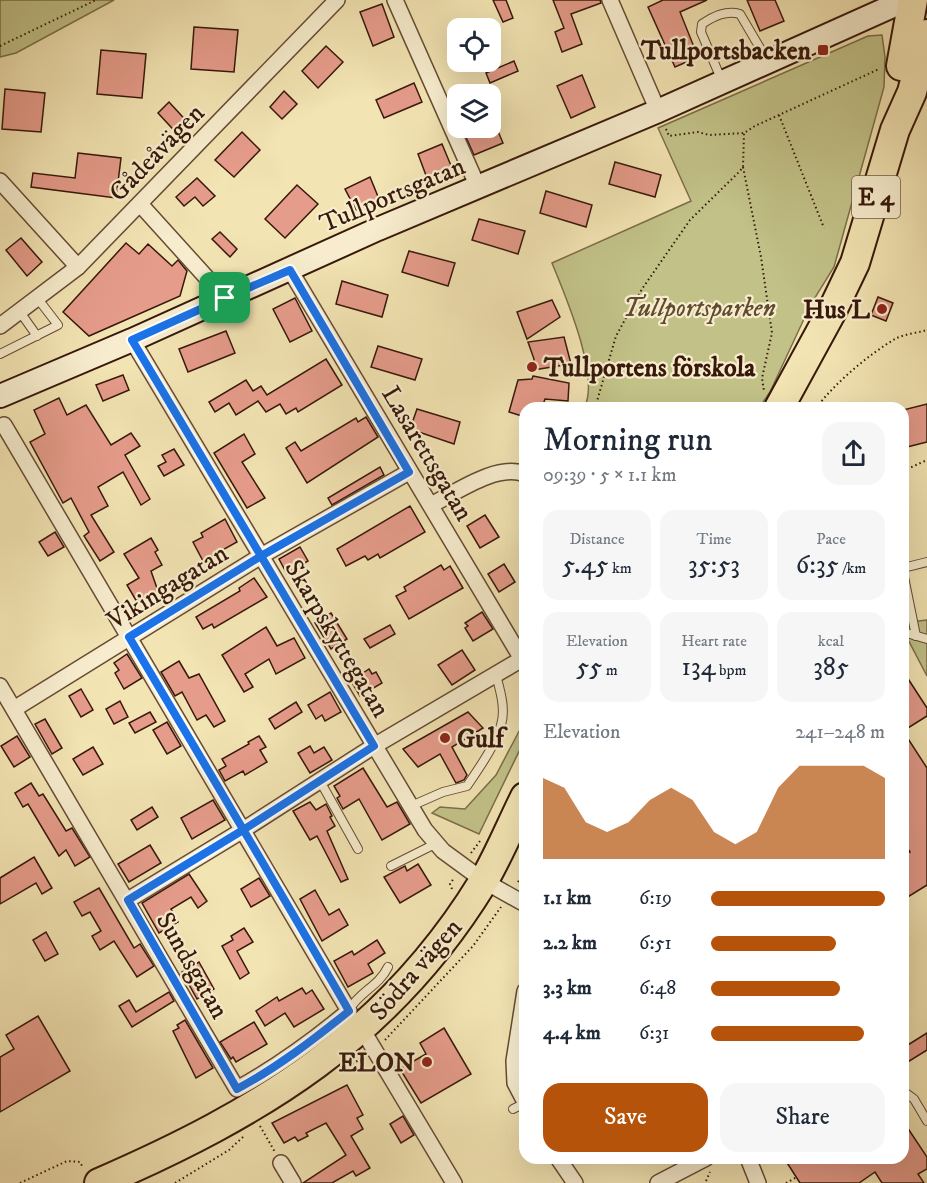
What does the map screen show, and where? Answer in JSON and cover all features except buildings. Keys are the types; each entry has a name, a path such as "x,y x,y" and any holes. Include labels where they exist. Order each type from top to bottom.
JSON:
{"highway":[{"name":"E 4","path":"895,130 898,80 913,0"},
{"name":"E 4","path":"772,402 832,311 855,262 895,130 912,92 927,34"},
{"path":"912,92 927,61"},
{"name":"Södra vägen","path":"92,1177 218,1127 282,1089 355,1020 414,976 451,930 483,881 519,809"}],"main road":[{"name":"Tullportsgatan","path":"0,396 658,111 906,0"}],"street":[{"name":"Gådeåvägen","path":"0,326 78,267 337,0"},
{"path":"395,0 478,188"},
{"path":"610,0 658,111"},
{"path":"0,182 78,267"},
{"path":"140,204 225,298"},
{"name":"Lasarettsgatan","path":"290,270 519,654"},
{"name":"Skarpskyttegatan","path":"132,340 425,830 443,850 483,881 519,899"},
{"path":"4,425 355,1020 454,1183"},
{"path":"431,505 498,471 519,472"},
{"name":"Vikingagatan","path":"14,710 261,556 409,472"},
{"name":"Lasarettsgatan","path":"496,675 519,660"},
{"path":"128,900 374,746 496,675"},
{"name":"Sundsgatan","path":"0,686 128,900 237,1089 271,1070 310,1043 355,1020"},
{"path":"519,1029 514,1061 519,1096"},
{"path":"282,1163 293,1183"},
{"path":"562,1164 575,1183"},
{"path":"658,1183 694,1164"},
{"path":"750,1164 758,1183"}],"lane":[{"path":"722,81 701,32 702,24 710,19 729,11 740,14 767,61"},
{"path":"0,354 58,326 38,299"},
{"path":"20,312 37,336"},
{"path":"909,566 927,562"},
{"path":"909,602 916,636"},
{"path":"909,634 927,639"},
{"path":"411,806 443,792 467,786 479,768 502,724 502,696 496,675"},
{"path":"320,781 358,849"},
{"path":"391,866 437,843"},
{"path":"355,1020 353,1002 383,978 388,967"},
{"path":"909,1095 914,1099 927,1121"}],"path":[{"path":"0,46 96,0"},
{"path":"658,111 669,136 698,132 709,135 744,133 876,71 885,64"},
{"path":"779,115 824,228"},
{"path":"744,133 743,166 761,257 772,333 762,378 772,402"},
{"path":"597,402 616,336 642,289 690,220 743,166"},
{"path":"821,402 851,372 896,338 927,330"},
{"path":"909,468 927,460"},
{"path":"258,1124 282,1163"},
{"path":"20,1183 67,1161 80,1162 92,1177"},
{"path":"786,1183 797,1177"}],"green space":[{"path":"0,0 114,0 16,53 0,57"},
{"name":"Tullportsparken","path":"882,35 885,57 884,87 834,267 811,304 763,402 586,402 588,377 585,357 552,263 691,201 658,128 868,36"},
{"path":"927,620 927,676 909,642 909,622"},
{"path":"519,731 519,751 479,834 432,813 440,807 465,809 496,775"}],"place":[{"name":"Tullportsbacken","path":"823,50"},
{"name":"Hus L","path":"882,309"},
{"name":"Tullportens förskola","path":"532,367"},
{"name":"Gulf","path":"445,738"},
{"name":"ELON","path":"427,1062"}],"route":[{"path":"225,298 132,340 261,556 129,637 243,830 298,922 349,1011 310,1043 271,1070 237,1089 128,900 243,830 374,746 261,556 409,472 367,397 290,270 225,298"}]}
